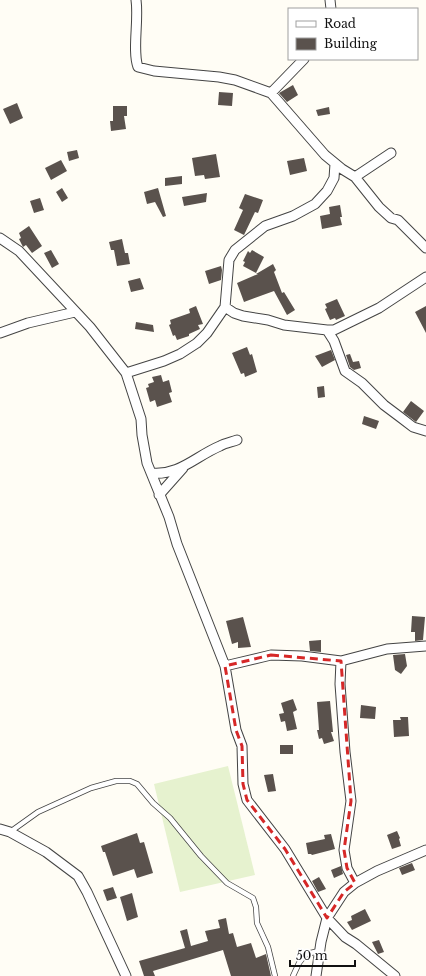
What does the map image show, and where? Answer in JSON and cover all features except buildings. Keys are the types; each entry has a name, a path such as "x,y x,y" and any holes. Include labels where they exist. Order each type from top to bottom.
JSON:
{"street":[{"path":"136,0 138,20 136,53 138,67 154,71 219,77 235,80 271,93 308,136 339,166 354,177 379,207 391,218 398,220 426,248"},
{"path":"271,93 303,60"},
{"path":"354,177 391,153"},
{"path":"126,373 164,361 180,354 197,343 207,333 225,307 229,260 235,250 265,226 293,216 315,204 327,191 339,166"},
{"path":"0,238 19,251 90,327 126,373 141,419 144,450 147,463 225,666 236,730 242,746 243,784 249,805 285,849 327,918 345,937 396,976"},
{"path":"225,307 234,313 284,325 334,330 379,308 426,277"},
{"path":"0,333 28,323 75,312"},
{"path":"327,330 334,341 345,371 362,383 384,405 406,422 426,431"},
{"path":"151,473 158,474 183,468 220,446 238,440"},
{"path":"160,495 183,468"},
{"path":"225,666 271,655 302,656 341,661 387,649 426,646"},
{"path":"341,661 340,684 345,752 351,801 344,850 347,868 355,883"},
{"path":"0,829 10,832 46,852 78,876 126,976"},
{"path":"316,976 319,951 327,918 344,892 355,883 377,871 426,850"}],"lane":[{"path":"10,832 38,812 91,788 116,781 130,781 137,784 153,803 170,818 200,856 227,883 253,898 256,907 257,923 268,947 275,976"},
{"path":"294,976 299,963 306,954 319,951"}],"highlighted area":[{"path":"271,655 341,661 351,801 344,850 347,868 355,883 344,892 327,918 285,849 247,800 243,784 242,746 236,730 225,666"}],"green space":[{"path":"228,766 255,875 180,892 154,784"}]}
